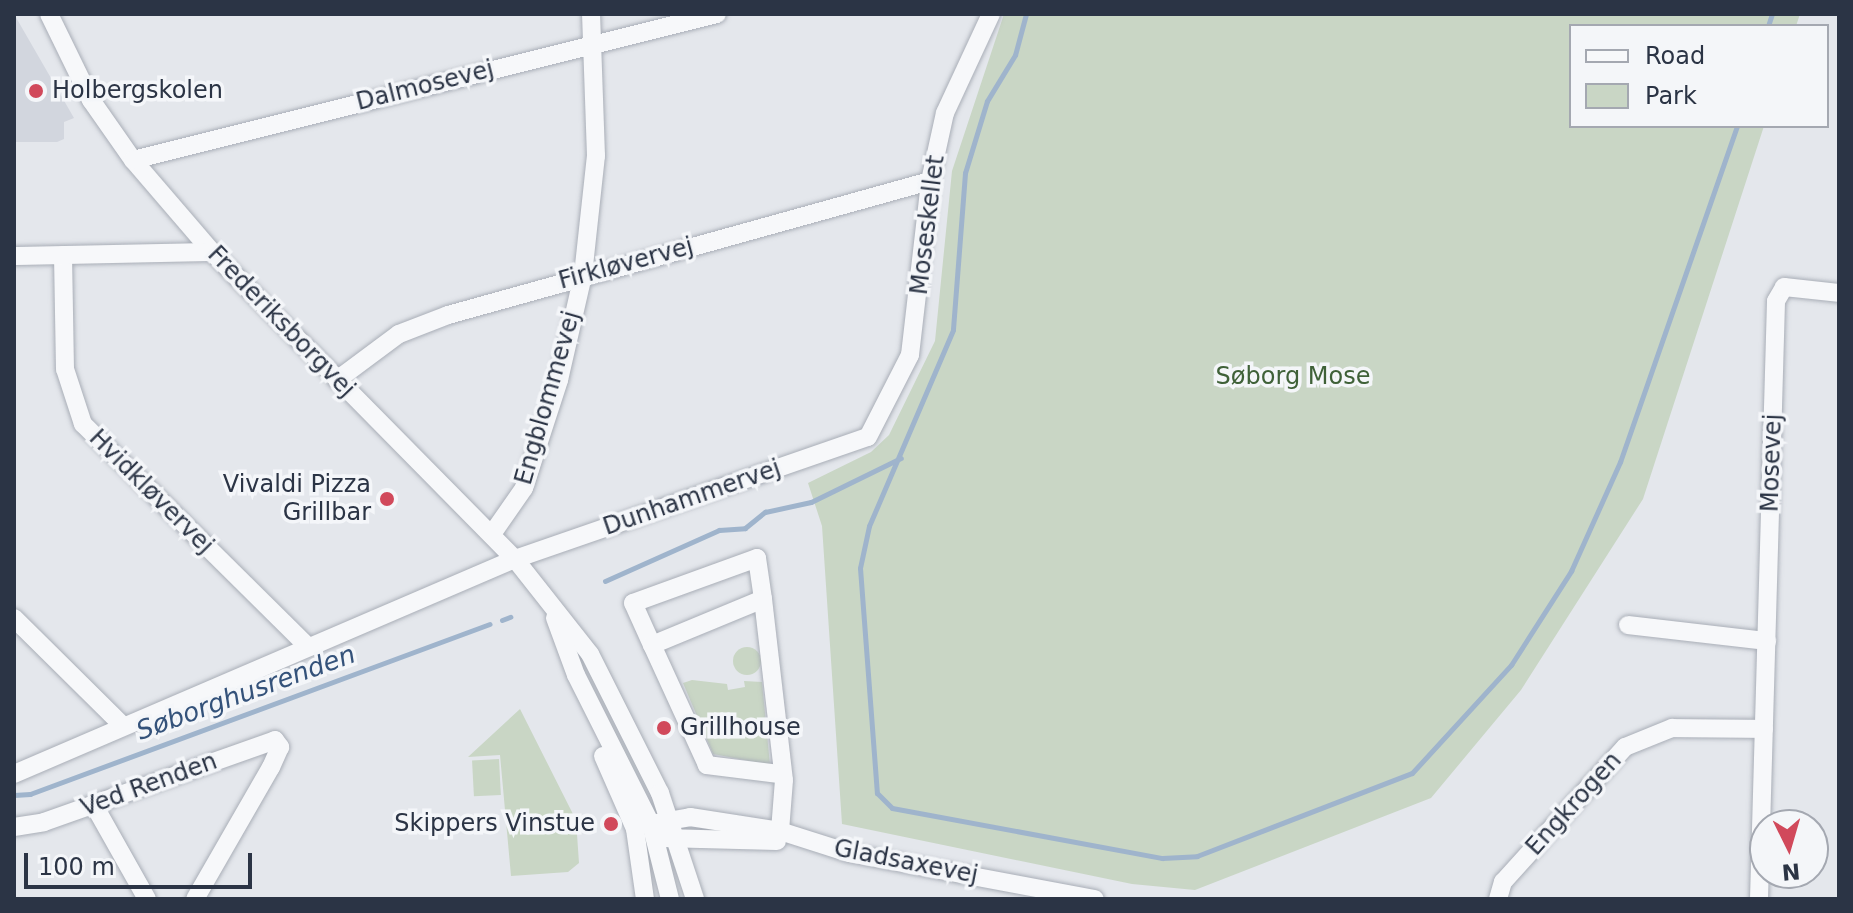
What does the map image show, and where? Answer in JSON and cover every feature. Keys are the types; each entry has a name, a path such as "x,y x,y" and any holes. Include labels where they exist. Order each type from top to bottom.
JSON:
{"street":[{"name":"Frederiksborgvej","path":"49,14 91,100 133,160 212,252 492,534 590,654 616,701 682,896"},
{"name":"Engblommevej","path":"492,534 524,488 559,380 583,275 596,156 591,14"},
{"name":"Dalmosevej","path":"133,160 717,14"},
{"name":"Moseskellet","path":"868,437 910,355 930,181 945,113 991,14"},
{"name":"Firkløvervej","path":"337,380 408,329 583,275 930,181"},
{"path":"14,256 212,252"},
{"name":"Hvidkløvervej","path":"63,255 65,369 83,424 308,647"},
{"name":"Mosevej","path":"1759,899 1776,301 1784,287 1839,293"},
{"name":"Dunhammervej","path":"14,774 515,559 868,437"},
{"path":"779,774 707,765 633,603 757,558 779,774 780,831"},
{"path":"652,645 763,599"},
{"name":"Frederiksborgvej","path":"548,605 584,692 661,829"},
{"path":"14,618 123,726"},
{"path":"1628,625 1767,641"},
{"name":"Frederiksborgvej","path":"584,692 592,731 635,829 648,897"},
{"name":"Engkrogen","path":"1498,899 1503,882 1625,747 1672,728 1764,729"},
{"name":"Ved Renden","path":"14,827 94,805 275,740 280,747 195,899"},
{"path":"94,805 147,899"},
{"name":"Gladsaxevej","path":"661,829 780,831 812,843"},
{"name":"Gladsaxevej","path":"661,829 812,843 1095,899"},
{"path":"648,897 670,866"}],"shaded area":[{"name":"Holbergskolen","path":"14,14 74,118 64,122 64,139 57,142 14,142"}],"green space":[{"name":"Søborg Mose","path":"1004,14 1800,14 1797,24 1569,24 1569,128 1763,128 1643,499 1521,690 1431,798 1195,890 1132,884 842,824 822,526 808,483 871,452 889,435 935,341 952,171"},
{"path":"747,647 757,651 761,661 757,671 747,675 737,671 733,661 737,651"},
{"path":"692,680 727,684 728,690 745,687 744,681 762,682 770,765 713,754 683,683"},
{"path":"520,709 576,820 579,863 568,872 511,876 500,755 468,757"},
{"path":"499,759 501,795 474,796 472,760"}],"waterway":[{"path":"1026,14 1015,55 987,101 965,173 953,330 869,526 860,568 877,793 892,808 1162,858 1197,856 1412,773 1511,665 1571,571 1620,462 1736,128"},
{"path":"1769,24 1772,14"},
{"name":"Søborghusrenden","path":"605,581 719,530 745,528 765,512 811,502 901,458"},
{"name":"Søborghusrenden","path":"502,620 510,617"},
{"name":"Søborghusrenden","path":"14,795 30,794 490,624"}],"place":[{"name":"Holbergskolen","path":"36,91"},
{"name":"Vivaldi Pizza Grillbar","path":"387,499"},
{"name":"Grillhouse","path":"664,728"},
{"name":"Skippers Vinstue","path":"611,824"}]}
